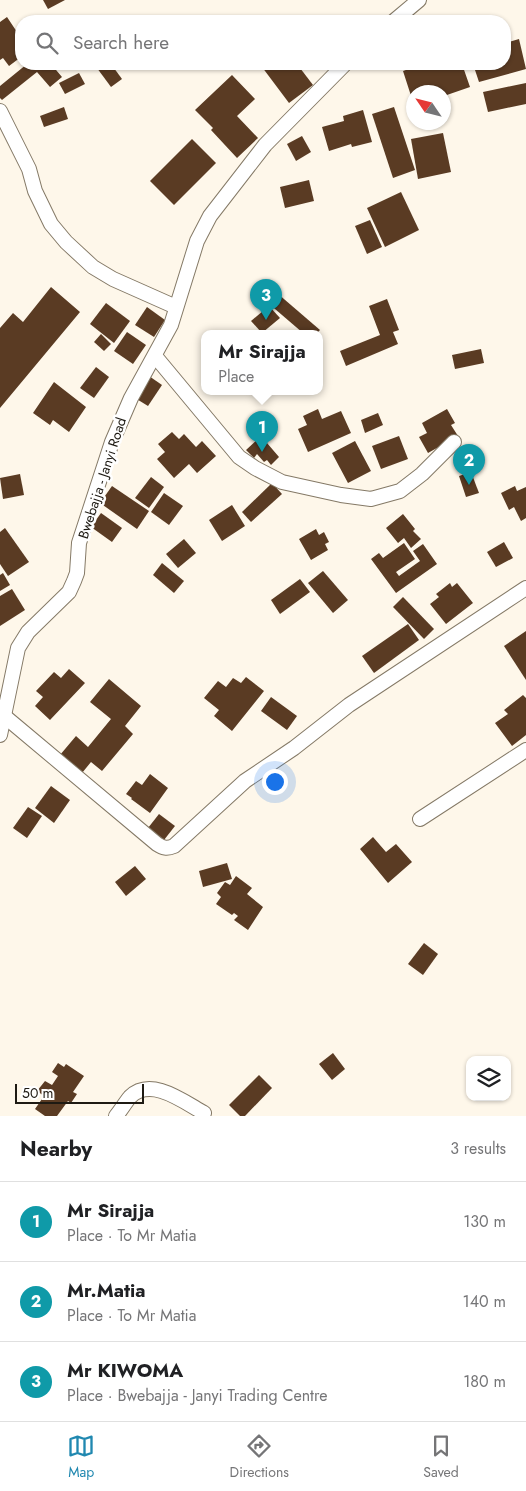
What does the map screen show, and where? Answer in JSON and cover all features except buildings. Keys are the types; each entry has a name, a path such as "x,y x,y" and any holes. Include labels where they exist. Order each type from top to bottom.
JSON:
{"street":[{"path":"401,15 419,0"},
{"name":"Bwebajja - Janyi Road","path":"0,734 18,648 28,632 69,592 74,581 77,573 79,543 112,442 131,398 172,325 197,241 210,216 265,145 339,70"},
{"path":"0,111 29,169 35,192 51,224 66,242 93,266 113,279 176,307"},
{"path":"155,356 239,457 282,482 341,495 371,499 400,491 422,474 454,442"},
{"path":"3,715 157,844 170,848 245,781 294,748 349,705 526,588"},
{"path":"420,819 526,750"},
{"path":"116,1116 131,1096 142,1090 152,1088 165,1092 204,1113"}],"place":[{"name":"Mr KIWOMA","path":"266,320"},
{"name":"Mr Sirajja","path":"262,452"},
{"name":"Mr.Matia","path":"469,485"}]}
